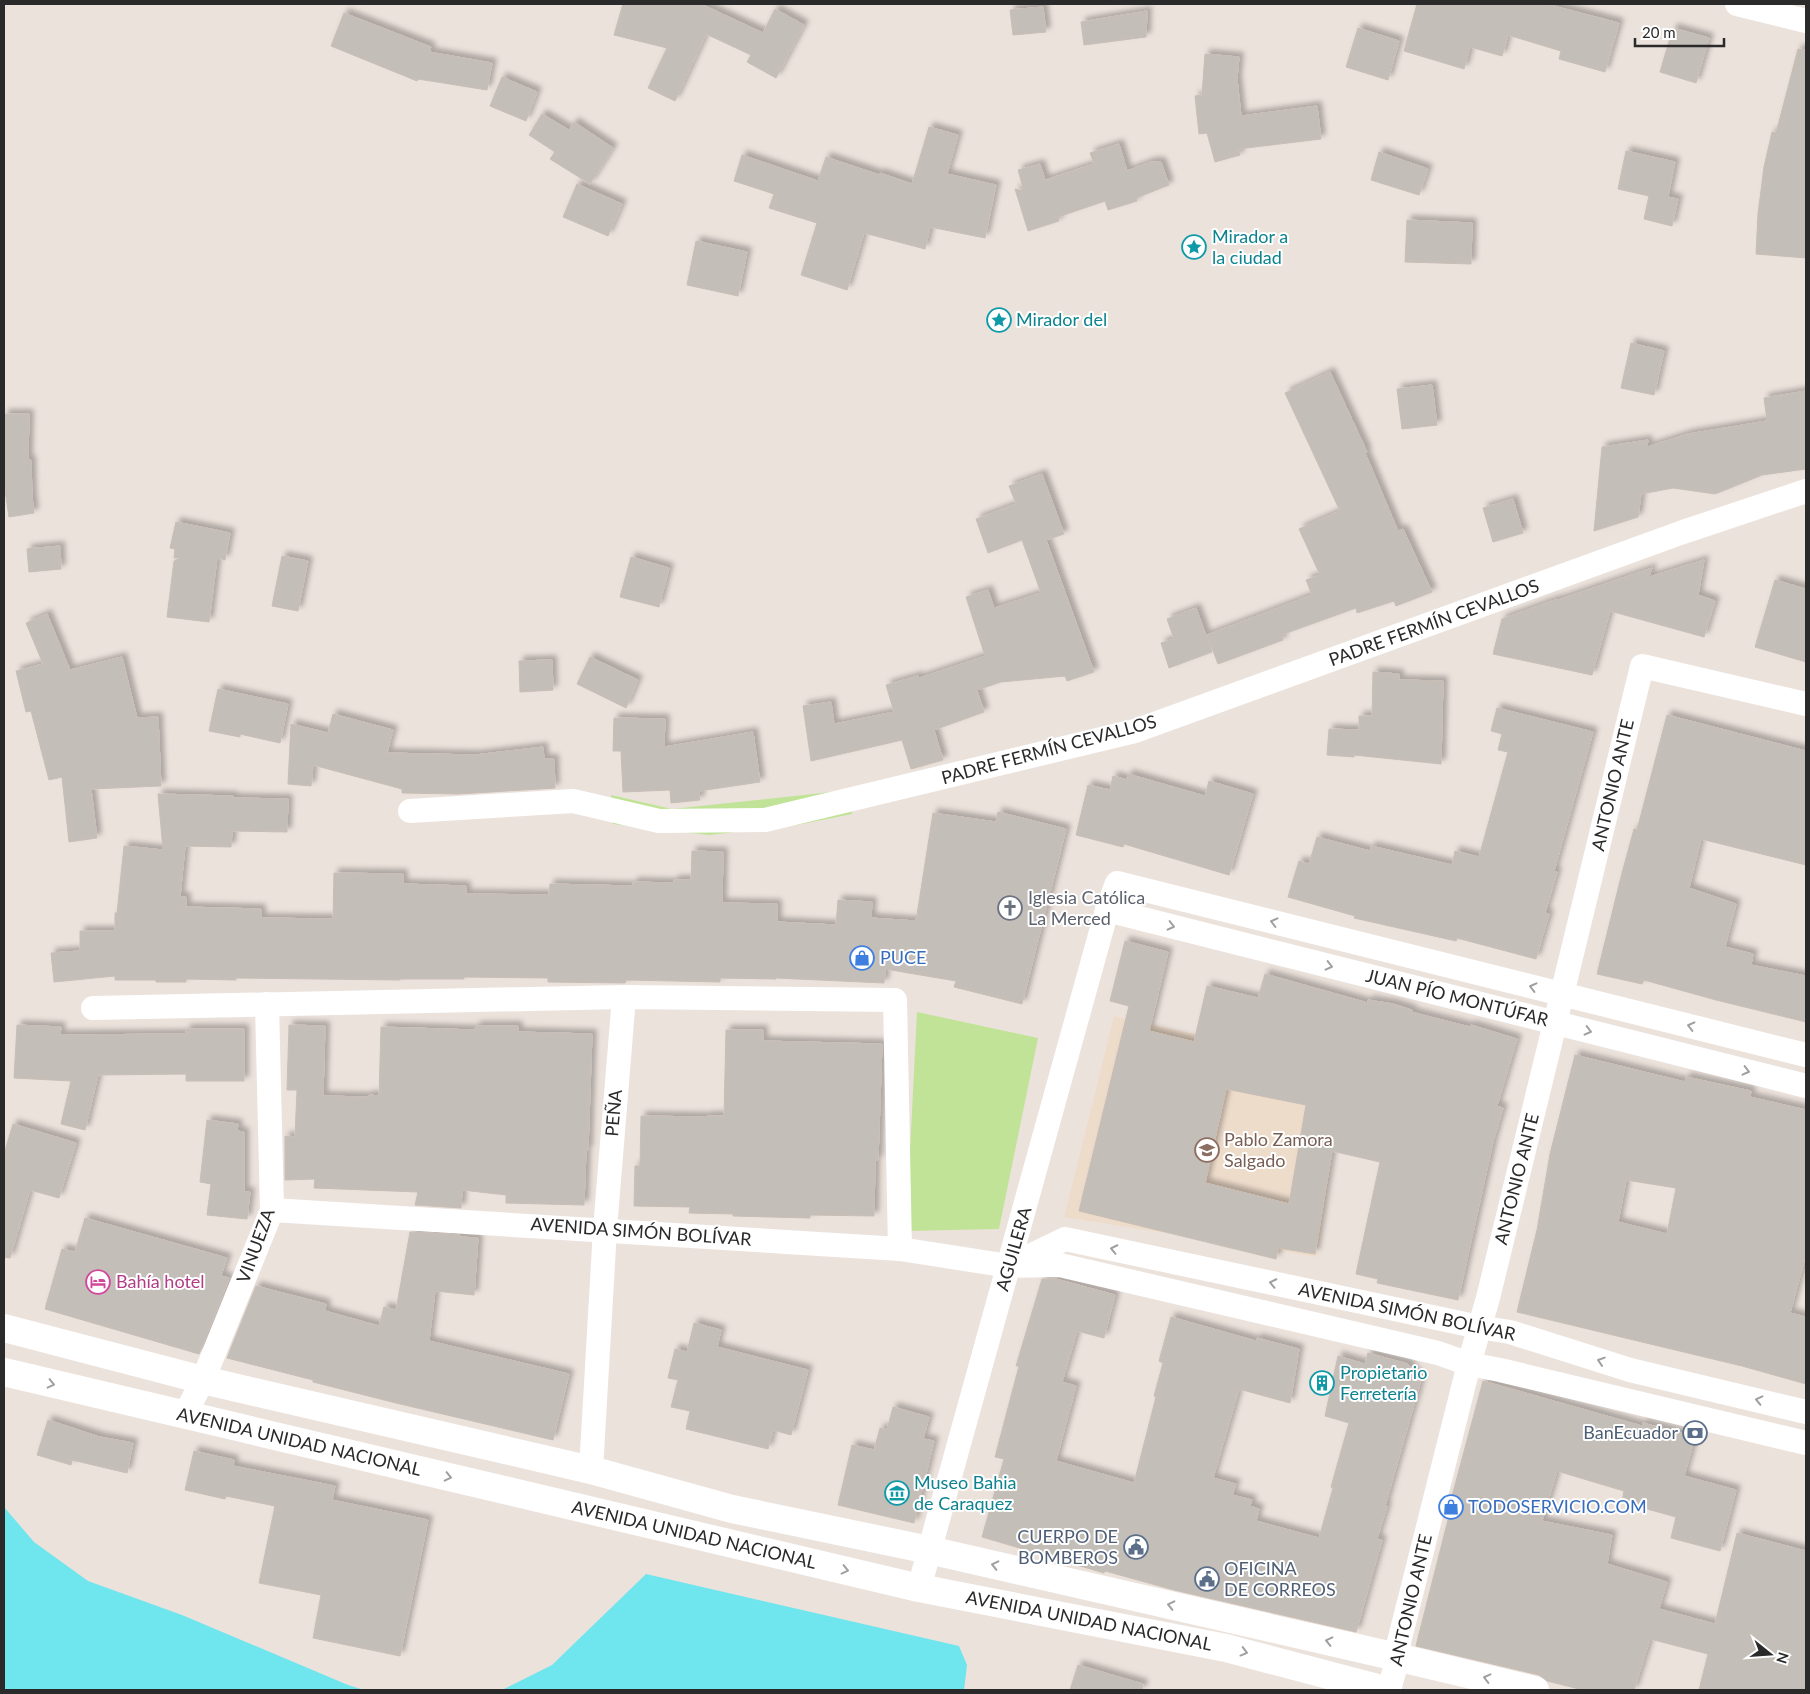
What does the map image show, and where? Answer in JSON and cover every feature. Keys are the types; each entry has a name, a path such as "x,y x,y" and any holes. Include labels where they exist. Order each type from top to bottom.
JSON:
{"main road":[{"path":"4,1328 203,1380 591,1470 732,1509 929,1550 1535,1690"},
{"name":"AVENIDA UNIDAD NACIONAL","path":"4,1372 184,1416 920,1588 1226,1648 1384,1690"}],"street":[{"path":"1737,4 1782,9 1806,21"},
{"name":"PADRE FERMÍN CEVALLOS","path":"410,810 573,801 659,821 765,820 1134,731 1683,532 1806,491"},
{"name":"ANTONIO ANTE","path":"1389,1690 1398,1657 1399,1642 1469,1364 1488,1298 1642,666 1806,704"},
{"name":"JUAN PÍO MONTÚFAR","path":"1118,883 1806,1055"},
{"name":"AGUILERA","path":"920,1588 1107,910 1118,883"},
{"name":"JUAN PÍO MONTÚFAR","path":"1107,910 1806,1086"},
{"path":"93,1008 624,998 896,1000 900,1249"},
{"name":"PEÑA","path":"591,1470 605,1229 624,998"},
{"name":"VINUEZA","path":"184,1416 203,1380 272,1210 267,1004"},
{"name":"AVENIDA SIMÓN BOLÍVAR","path":"272,1210 605,1229 900,1249 1009,1266 1060,1265 1438,1353 1469,1364 1510,1372 1806,1443"},
{"name":"AVENIDA SIMÓN BOLÍVAR","path":"1009,1266 1065,1239 1479,1328 1510,1332 1630,1370 1806,1412"}],"shaded area":[{"name":"Pablo Zamora Salgado","path":"1114,1016 1345,1068 1317,1257 1064,1217"}],"green space":[{"path":"850,790 852,814 797,825 709,835 613,824 611,795 672,809"},
{"path":"917,1012 1038,1038 999,1229 906,1231"}],"water":[{"path":"4,1507 34,1542 88,1581 182,1615 364,1690 4,1690"},
{"path":"646,1574 959,1646 967,1665 964,1690 502,1690 552,1665"}],"building":[{"path":"623,4 701,4 763,33 775,9 804,25 776,78 747,62 751,55 706,34 675,101 648,88 667,48 614,35"},
{"path":"1417,4 1546,4 1619,23 1605,72 1559,59 1561,51 1508,35 1502,56 1470,47 1464,69 1404,51"},
{"path":"1043,7 1046,32 1013,35 1010,10"},
{"path":"1147,11 1146,37 1084,45 1081,22"},
{"path":"344,13 431,47 429,52 492,63 487,90 418,79 417,81 331,46"},
{"path":"1358,28 1399,41 1388,80 1346,67"},
{"path":"1673,28 1709,38 1696,83 1660,72"},
{"path":"1798,49 1806,50 1806,258 1756,254 1758,214 1764,167 1772,132 1776,133"},
{"path":"1205,54 1239,57 1237,79 1241,116 1317,106 1321,139 1238,149 1240,155 1215,162 1207,133 1199,134 1195,96 1202,95"},
{"path":"502,77 537,92 526,121 490,106"},
{"path":"542,114 569,130 574,122 613,148 590,184 550,159 555,152 529,135"},
{"path":"929,127 958,135 947,174 996,185 985,238 930,227 925,249 864,233 847,290 801,275 817,223 769,208 774,194 734,181 742,155 818,181 826,157 912,184"},
{"path":"1119,144 1127,171 1151,162 1161,162 1169,185 1136,198 1137,201 1108,210 1105,201 1058,217 1059,221 1028,231 1015,189 1024,191 1018,170 1040,164 1045,180 1094,164 1090,153"},
{"path":"1626,151 1675,162 1668,197 1678,199 1672,226 1644,219 1649,196 1618,189"},
{"path":"1379,152 1428,169 1419,195 1371,180"},
{"path":"577,184 622,204 608,236 563,217"},
{"path":"1407,220 1472,223 1471,264 1405,262"},
{"path":"696,241 747,252 738,296 687,285"},
{"path":"1631,343 1664,351 1654,395 1621,388"},
{"path":"1330,372 1367,452 1365,453 1398,531 1403,529 1432,592 1396,606 1394,601 1357,613 1356,608 1281,635 1283,640 1218,664 1207,635 1312,595 1306,580 1320,575 1299,529 1340,511 1285,393"},
{"path":"1432,385 1437,425 1402,429 1397,389"},
{"path":"1806,391 1806,469 1762,475 1715,494 1673,488 1641,494 1638,517 1594,531 1602,447 1648,440 1647,447 1688,434 1767,421 1764,398"},
{"path":"4,414 29,414 28,460 31,460 34,513 9,517 4,484"},
{"path":"1042,474 1064,534 1046,540 1094,672 1067,681 1065,676 1001,682 977,690 984,712 934,730 943,760 911,769 902,740 811,761 803,706 831,702 834,724 894,712 886,685 918,676 919,678 985,656 966,597 988,590 994,608 1041,593 1022,540 988,553 976,519 1016,504 1009,486"},
{"path":"1513,499 1523,533 1493,542 1483,508"},
{"path":"176,522 230,533 225,560 217,558 209,622 167,617 174,561 182,557 174,558 175,549 170,548"},
{"path":"60,546 61,569 29,572 27,549"},
{"path":"282,556 308,561 298,611 272,606"},
{"path":"631,557 669,568 659,607 620,597"},
{"path":"1704,560 1698,595 1715,601 1704,637 1610,611 1592,675 1493,654 1502,619 1652,568 1649,577"},
{"path":"1775,580 1806,589 1806,662 1755,647"},
{"path":"1196,608 1212,652 1169,668 1161,643 1174,639 1167,619"},
{"path":"47,614 70,670 122,657 137,718 158,717 161,786 91,789 97,838 69,842 62,777 49,780 31,711 26,712 16,671 43,664 26,623"},
{"path":"590,657 638,680 626,708 577,684"},
{"path":"552,660 553,690 520,692 519,661"},
{"path":"1373,672 1399,674 1399,680 1443,681 1441,764 1354,755 1354,757 1327,755 1329,729 1359,730 1359,716 1372,716"},
{"path":"218,689 288,704 280,743 240,734 240,737 209,731"},
{"path":"1497,708 1593,732 1554,871 1557,872 1545,913 1549,914 1536,959 1457,938 1456,941 1354,918 1355,916 1288,897 1299,861 1309,864 1317,837 1370,851 1371,846 1452,865 1455,851 1479,857 1508,752 1498,750 1502,734 1491,731"},
{"path":"333,714 393,730 387,753 475,755 543,747 544,759 554,759 555,788 458,794 402,793 402,789 313,765 311,786 288,784 291,724 328,733"},
{"path":"1667,715 1806,751 1806,865 1701,839 1689,888 1736,904 1725,947 1753,954 1751,965 1806,976 1806,1022 1644,980 1642,984 1597,974 1622,873 1634,829 1637,830"},
{"path":"614,718 665,719 664,747 753,732 760,782 699,791 700,800 671,803 670,790 623,792 621,751 613,751"},
{"path":"1128,774 1205,796 1209,781 1253,794 1229,875 1124,844 1123,847 1076,835 1088,785 1110,790 1113,776 1127,780"},
{"path":"158,794 288,799 287,832 232,831 231,847 185,846 180,897 186,897 186,907 261,909 261,918 333,919 334,873 403,874 403,884 466,886 466,894 549,895 550,884 633,886 633,882 674,883 674,880 691,880 692,851 723,852 722,903 777,904 777,922 836,925 838,900 872,902 871,918 916,921 933,813 996,822 998,812 1066,829 1022,1004 954,987 956,981 885,969 884,983 776,978 720,978 720,982 626,980 625,983 548,982 548,978 464,977 464,979 400,980 236,978 236,980 186,979 186,982 156,982 156,980 115,980 115,976 54,982 51,953 80,951 80,931 115,931 115,913 117,913 124,846 163,850"},
{"path":"1125,941 1168,952 1149,1031 1194,1042 1207,986 1258,998 1265,974 1368,1003 1368,1000 1393,1004 1412,1010 1411,1012 1470,1027 1471,1025 1517,1039 1497,1106 1503,1108 1493,1142 1458,1300 1377,1283 1378,1279 1356,1274 1380,1162 1332,1151 1315,1254 1278,1248 1276,1259 1079,1211 1129,1006 1110,1001","holes":["1226,1089 1306,1105 1289,1204 1205,1183"]},
{"path":"17,1025 61,1027 60,1035 186,1034 186,1029 244,1029 244,1081 186,1081 186,1074 98,1075 85,1130 61,1124 71,1081 14,1078"},
{"path":"289,1025 325,1026 323,1096 379,1096 381,1027 475,1030 476,1026 518,1026 518,1032 592,1034 584,1205 506,1203 506,1195 462,1190 461,1208 415,1205 418,1192 314,1188 315,1179 285,1180 285,1136 295,1137 297,1090 287,1090"},
{"path":"726,1030 763,1030 763,1041 882,1044 878,1160 875,1160 874,1216 810,1215 810,1218 733,1216 733,1214 689,1213 690,1207 634,1206 635,1166 640,1166 641,1116 724,1116"},
{"path":"1575,1055 1685,1082 1686,1077 1751,1091 1750,1097 1806,1110 1806,1254 1790,1313 1806,1317 1806,1384 1742,1366 1517,1312 1537,1230 1550,1154","holes":["1626,1180 1676,1188 1667,1234 1618,1222"]},
{"path":"207,1120 238,1124 237,1131 244,1132 244,1192 250,1192 247,1219 207,1215 211,1184 200,1182"},
{"path":"13,1124 76,1143 59,1198 30,1190 10,1258 4,1257 4,1154"},
{"path":"85,1218 227,1258 221,1276 229,1278 199,1354 45,1309 62,1249 75,1252"},
{"path":"410,1232 478,1238 474,1295 435,1291 429,1341 569,1374 553,1440 396,1403 227,1358 256,1286 326,1304 325,1311 379,1326 384,1307 396,1310"},
{"path":"1042,1279 1056,1279 1115,1295 1104,1338 1077,1331 1062,1382 1076,1386 1056,1461 1134,1483 1156,1397 1154,1396 1163,1363 1159,1361 1171,1317 1256,1341 1257,1338 1299,1349 1290,1403 1239,1389 1213,1478 1236,1484 1232,1495 1252,1500 1250,1506 1259,1509 1256,1521 1319,1538 1349,1423 1325,1416 1338,1356 1365,1364 1368,1353 1408,1364 1421,1380 1385,1506 1387,1506 1377,1539 1382,1540 1356,1632 1174,1590 1105,1571 1104,1573 982,1537 1004,1459 995,1457 1019,1366 1016,1366"},
{"path":"694,1323 721,1330 717,1347 808,1370 791,1435 773,1430 768,1449 686,1429 690,1411 671,1407 678,1380 668,1378 675,1349 687,1352"},
{"path":"1483,1381 1642,1426 1643,1423 1695,1437 1684,1476 1736,1490 1720,1551 1671,1538 1676,1517 1622,1502 1624,1491 1557,1471 1542,1521 1612,1535 1607,1564 1667,1582 1659,1609 1715,1624 1737,1533 1806,1551 1806,1690 1699,1690 1708,1654 1650,1639 1634,1690 1583,1690 1547,1681 1539,1675 1416,1646 1450,1512 1448,1511"},
{"path":"893,1407 929,1417 923,1439 934,1441 914,1523 838,1505 852,1445 874,1450 880,1428 887,1430"},
{"path":"48,1420 100,1437 133,1443 127,1473 72,1460 71,1465 37,1455"},
{"path":"194,1451 234,1460 233,1466 335,1486 332,1500 428,1520 400,1656 313,1638 321,1595 259,1583 275,1506 226,1496 225,1499 185,1490"},
{"path":"1078,1665 1143,1684 1142,1690 1070,1690"}],"place":[{"name":"Mirador a la ciudad","path":"1194,247"},
{"name":"Mirador del","path":"999,320"},
{"name":"Iglesia Católica La Merced","path":"1010,908"},
{"name":"PUCE","path":"862,958"},
{"name":"Pablo Zamora Salgado","path":"1207,1150"},
{"name":"Bahía hotel","path":"98,1282"},
{"name":"Propietario Ferretería","path":"1322,1383"},
{"name":"BanEcuador","path":"1695,1433"},
{"name":"Museo Bahia de Caraquez","path":"897,1493"},
{"name":"TODOSERVICIO.COM","path":"1451,1507"},
{"name":"CUERPO DE BOMBEROS","path":"1136,1547"},
{"name":"OFICINA DE CORREOS","path":"1207,1579"}]}
